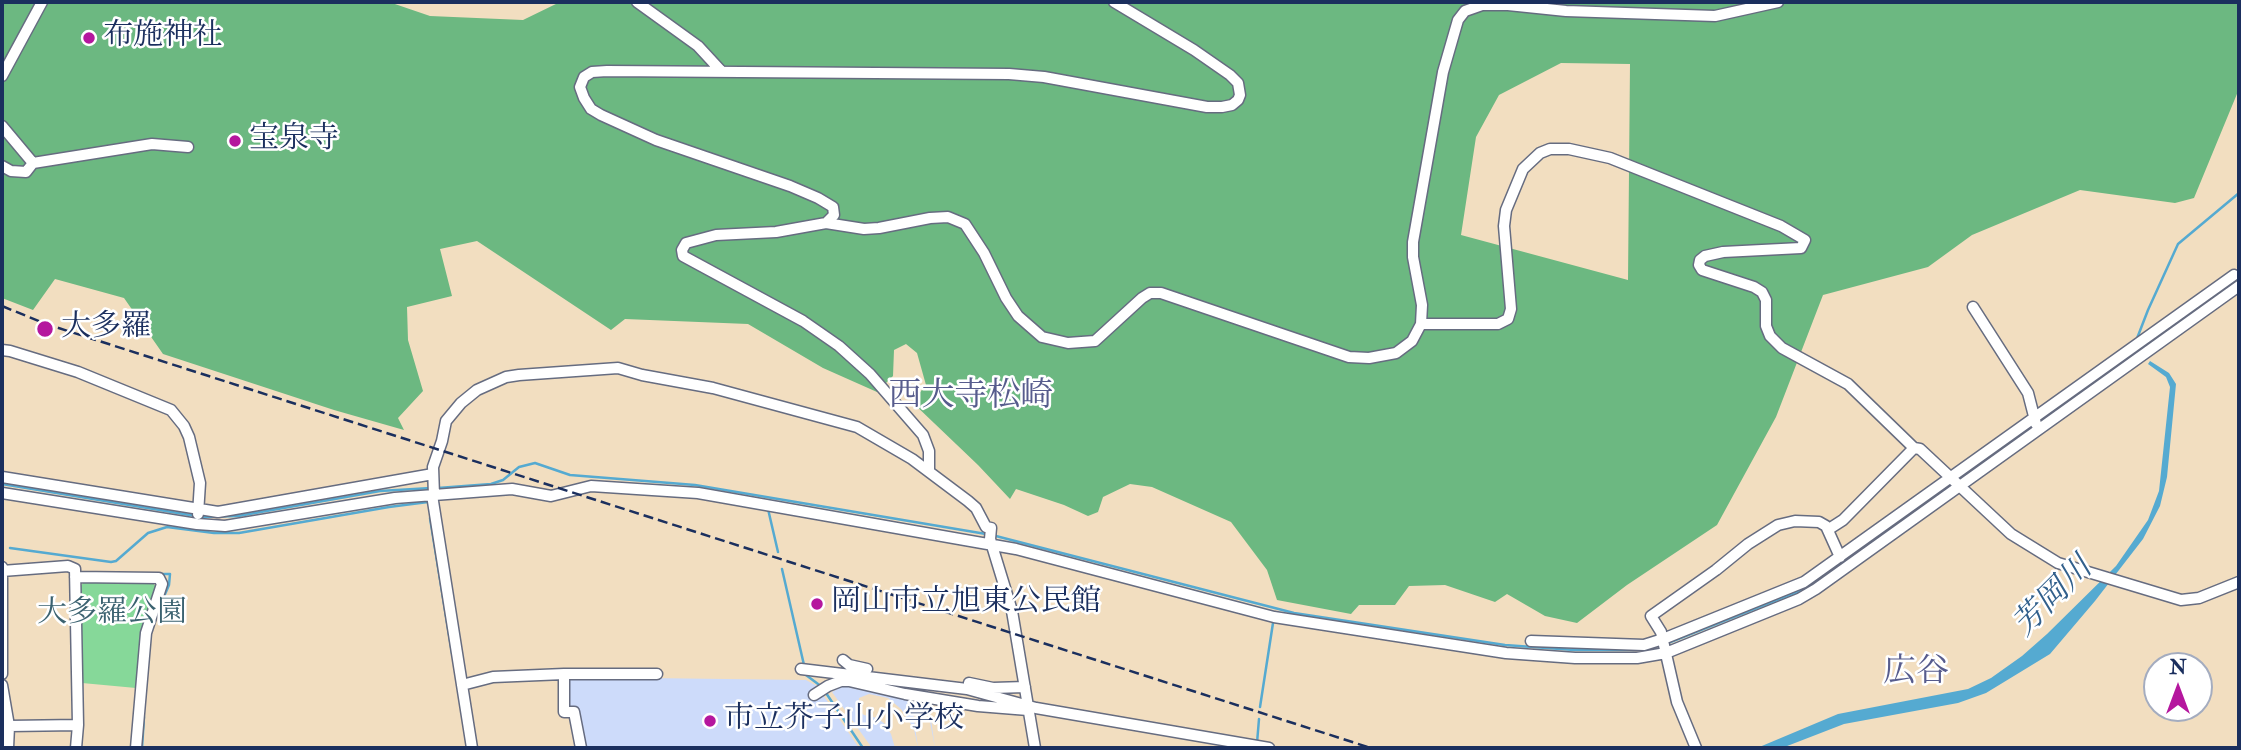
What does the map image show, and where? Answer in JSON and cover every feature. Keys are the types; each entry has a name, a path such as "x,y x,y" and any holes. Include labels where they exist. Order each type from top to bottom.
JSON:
{"street":[{"path":"2,76 42,2"},
{"path":"637,2 698,46 722,72"},
{"path":"826,223 834,215 833,207 818,198 618,125 591,109 580,87 584,77 592,72 607,71 1009,74 1044,77 1207,107 1232,105 1238,100 1238,83 1230,75 1114,2"},
{"path":"929,471 929,451 923,435 870,374 839,346 803,321 683,256 682,250 686,243 694,239 776,232 826,223 864,229 930,218 948,218 965,224 1018,316 1042,337 1068,343 1095,341 1150,293 1161,293 1349,357 1369,358 1396,353 1412,341 1420,324 1422,305 1413,257 1413,242 1443,72 1458,20 1465,11 1482,5 1508,5 1566,11 1715,16 1777,2"},
{"path":"2,126 33,163"},
{"path":"2,166 12,171 26,172 33,163 152,144 188,147"},
{"path":"1420,324 1498,324 1508,319 1511,309 1504,226 1506,211 1523,169 1529,161 1550,149 1569,149 1610,158 1781,226 1805,240 1801,247 1723,252 1704,256 1699,265 1702,270 1762,292 1766,300 1766,326 1770,337 1782,348 1848,384 1914,448 1924,451 2011,534 2034,550 2058,563 2181,600 2199,598 2239,582"},
{"path":"1531,641 1665,645 1808,594 1954,482 2236,282 2239,262"},
{"path":"1973,307 2028,393 2036,424"},
{"path":"2,351 10,351 78,372 171,410 189,437 200,483 198,521"},
{"path":"472,748 433,488 446,421 461,403 477,390 506,377 605,367 713,388 857,426 929,471 976,509 986,527 991,528 991,538 1012,611 1035,748"},
{"path":"1829,529 1843,520 1914,448"},
{"path":"2,477 198,521 224,511 433,488 512,489 558,496 591,486 732,497 991,538 1273,617 1457,647 1575,658 1637,658 1804,582 1954,482"},
{"path":"2,493 238,525 395,498 433,488"},
{"path":"1696,748 1677,702 1661,632 1651,616 1770,529 1795,521 1819,522 1829,529 1840,556"},
{"path":"2,674 2,570 68,566 75,569 78,725 76,748"},
{"path":"75,577 159,578 162,584 146,633 136,748"},
{"path":"843,660 856,667 993,688 1026,687"},
{"path":"804,669 967,689 1028,708 1261,747"},
{"path":"564,674 564,712 574,712 581,748"},
{"path":"462,685 492,677 657,674"},
{"path":"820,691 841,681 849,681 937,700 1003,709 1028,708"},
{"path":"2,685 9,726 6,745"},
{"path":"9,726 78,725"}],"shaded area":[{"name":"市立芥子山小学校","path":"566,677 806,680 817,686 859,748 584,748 566,709"},
{"path":"841,687 929,705 935,748 927,706 912,704 918,748 914,729 901,709 888,698 869,694 859,698 858,710 885,724 895,748 872,748 832,692"}],"green space":[{"path":"2,2 389,2 430,16 523,20 560,2 2239,2 2239,89 2194,198 2175,203 2080,190 1972,235 1928,267 1823,295 1776,417 1717,525 1627,585 1577,623 1545,616 1507,594 1495,602 1445,585 1409,586 1395,605 1359,605 1351,614 1277,600 1267,570 1231,522 1152,487 1130,484 1103,497 1098,512 1088,516 1016,489 1010,499 912,402 926,385 917,353 906,344 894,350 893,376 877,392 823,368 748,324 625,319 611,330 477,241 440,249 452,296 407,307 408,340 423,391 398,418 404,430 163,354 124,298 55,279 33,310 2,298","holes":["1561,63 1630,64 1628,280 1461,235 1476,137 1499,95"]},
{"name":"大多羅公園","path":"84,582 153,583 157,588 151,599 142,632 136,688 82,683 79,588"}],"water":[{"path":"2150,361 2169,373 2176,384 2167,477 2160,506 2143,539 2050,654 1986,693 1958,703 1844,724 1782,748 1757,748 1838,714 1968,689 1991,678 2047,634 2116,566 2148,520 2159,491 2170,387 2166,377 2148,364"}],"waterway":[{"path":"2136,341 2178,244 2239,193"},
{"path":"2038,422 2175,324"},
{"path":"1975,466 2033,426"},
{"path":"438,488 491,484 503,480 519,467 535,463 570,475 695,485 986,534"},
{"path":"2,484 202,517 238,516 380,491 431,488"},
{"path":"1668,643 1807,588 1936,495"},
{"path":"10,548 111,562 116,561 148,533 167,527 239,533 428,502"},
{"path":"768,509 778,552"},
{"path":"430,518 452,653"},
{"path":"992,535 1294,613 1505,645 1574,650 1634,650"},
{"path":"782,569 804,665"},
{"path":"160,574 170,574 169,585 162,601"},
{"path":"1260,707 1273,623"},
{"path":"806,675 822,687"},
{"path":"826,693 863,748"},
{"path":"142,748 144,717"},
{"path":"1257,743 1259,719"}],"railway":[{"path":"2,306 46,324 1371,748"}],"place":[{"name":"布施神社","path":"89,38"},
{"name":"宝泉寺","path":"235,141"},
{"name":"大多羅","path":"45,329"},
{"name":"岡山市立旭東公民館","path":"817,604"},
{"name":"市立芥子山小学校","path":"710,721"}],"district":[{"name":"西大寺松崎","path":"971,398"},
{"name":"広谷","path":"1916,674"}],"water label":[{"name":"芳岡川","path":"2054,598"}]}
